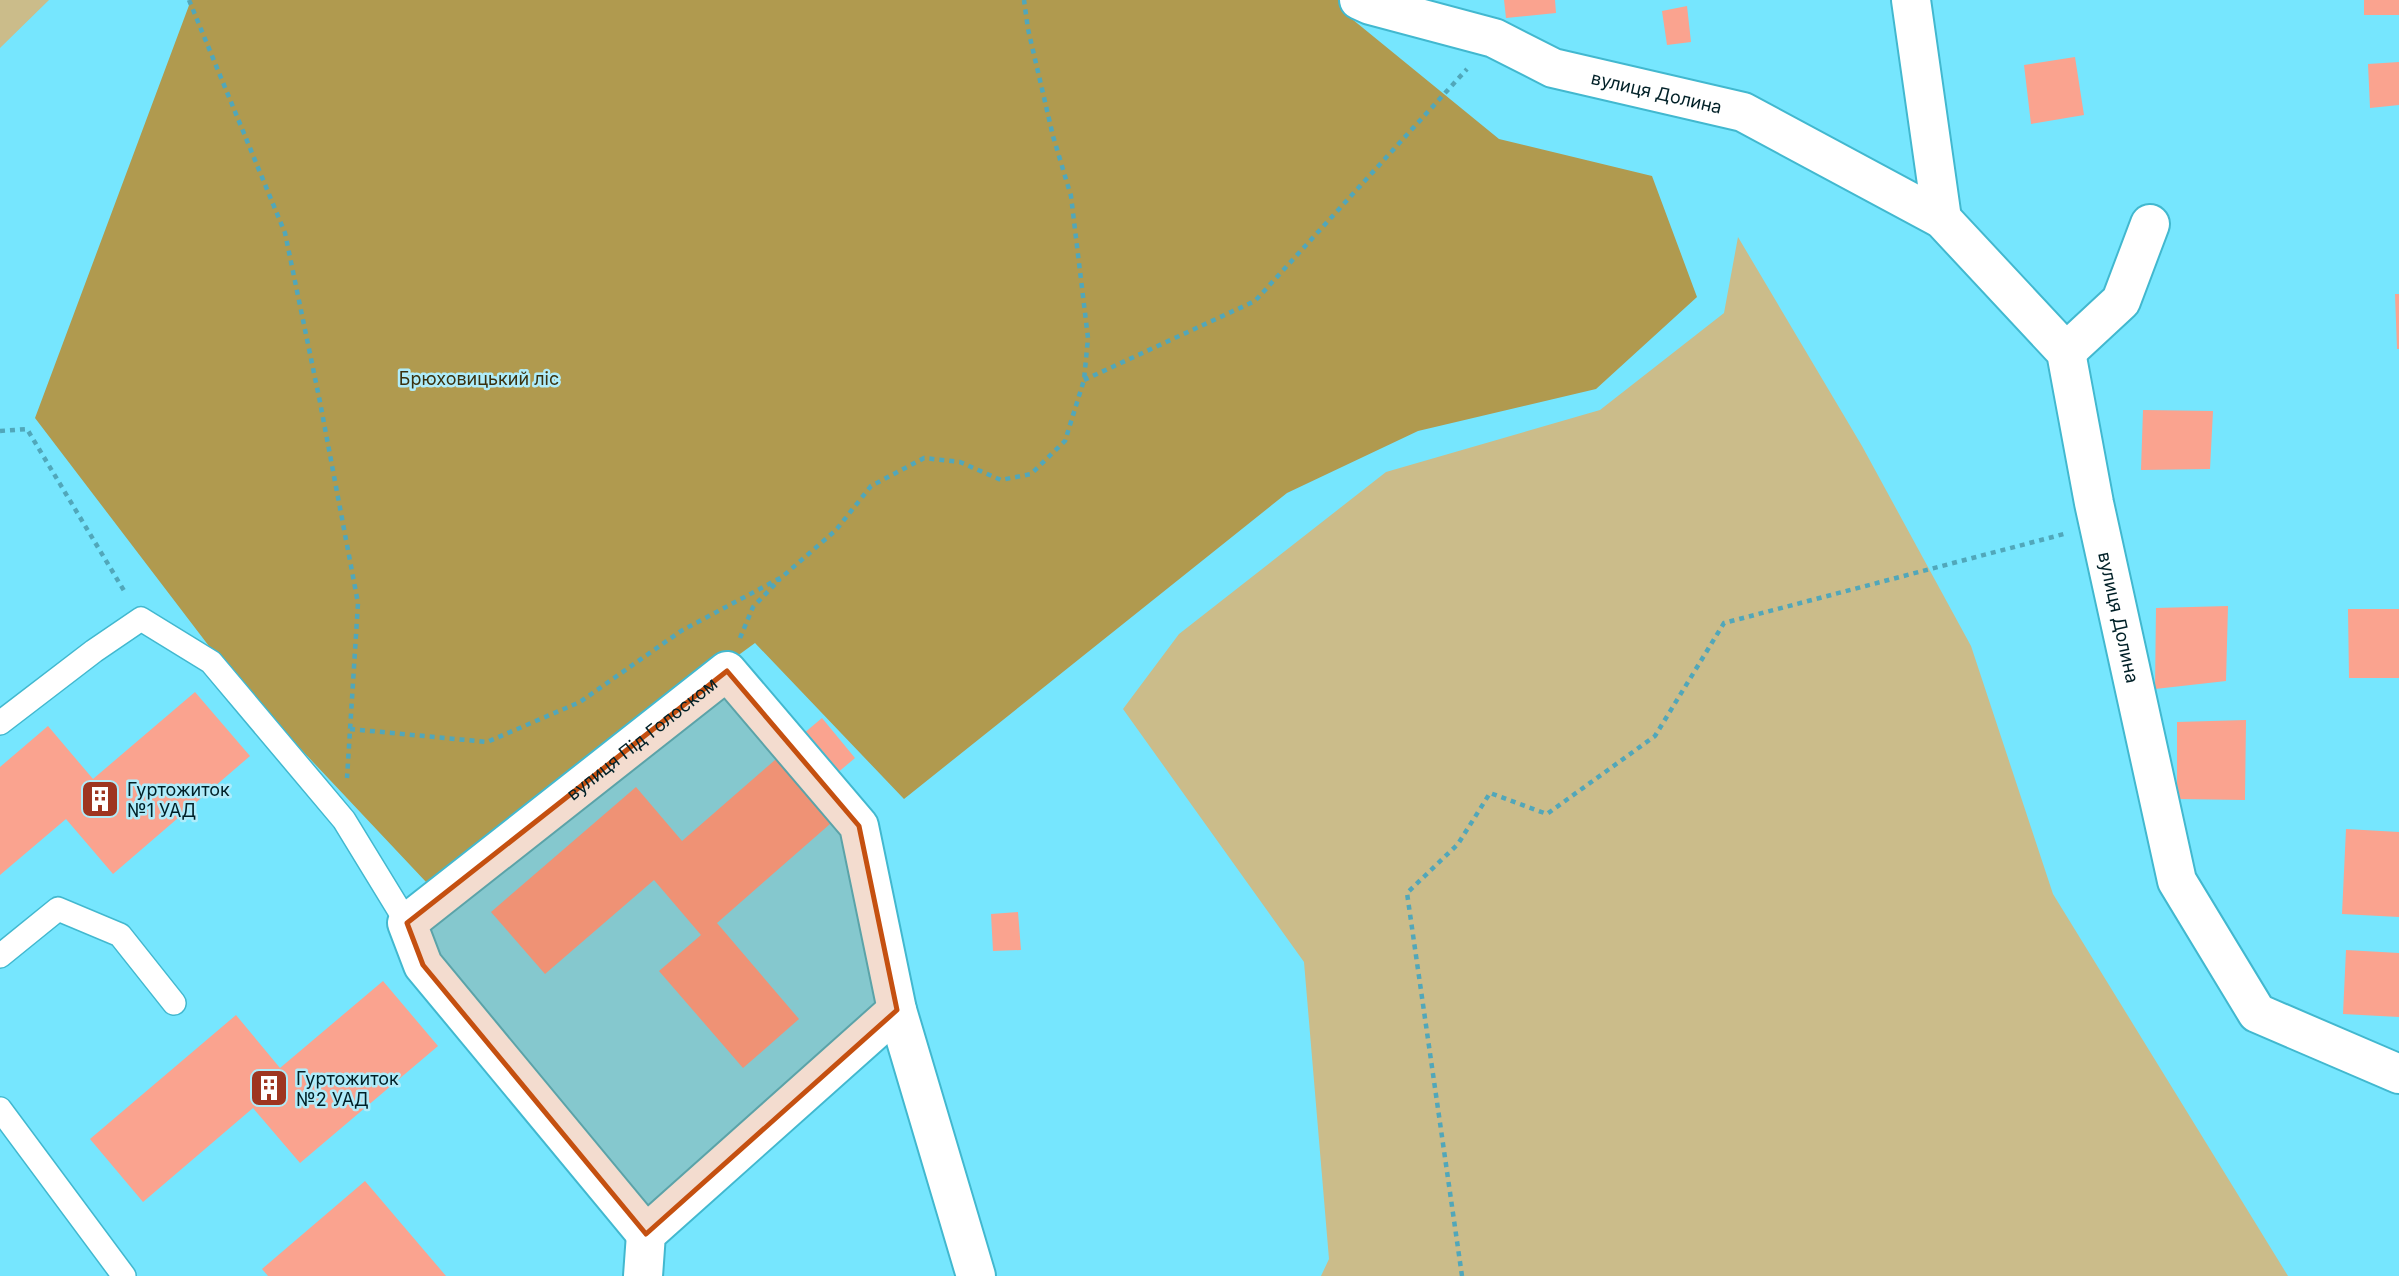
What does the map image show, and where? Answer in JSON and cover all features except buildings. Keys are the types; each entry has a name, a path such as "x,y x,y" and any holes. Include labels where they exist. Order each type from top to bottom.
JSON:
{"street":[{"name":"вулиця Долина","path":"1359,0 1494,38 1553,68 1743,112 1942,219 2066,352 2099,525 2177,881 2257,1013 2399,1074"},
{"path":"1911,0 1942,219"},
{"path":"2066,352 2121,301 2150,224"},
{"name":"вулиця Під Голоском","path":"407,923 727,671 859,826 897,1010 976,1276"},
{"path":"407,923 423,965 646,1234 643,1276"},
{"path":"646,1234 897,1010"}],"lane":[{"path":"0,723 94,651 141,619 211,662 344,820 407,923"},
{"path":"0,956 58,909 120,935 174,1003"},
{"path":"0,1109 124,1276"}],"path":[{"path":"189,0 285,233 358,603 344,820"},
{"path":"727,671 753,607 782,577 836,530 871,486 924,458 960,462 1001,480 1031,474 1065,442 1084,380 1088,338 1071,196 1053,136 1028,29 1024,0"},
{"path":"1084,380 1255,302 1494,38"},
{"path":"0,431 27,429 141,619"},
{"path":"1462,1276 1407,893 1458,844 1490,793 1548,814 1569,799 1655,736 1724,623 2099,525"},
{"path":"350,729 487,742 580,702 681,631 782,577"}],"highlighted area":[{"path":"727,671 859,826 897,1010 646,1234 423,965 407,923"}],"shaded area":[{"path":"0,0 49,0 0,48"},
{"path":"1738,237 1862,446 1971,646 2053,894 2288,1276 1321,1276 1329,1259 1304,962 1123,709 1179,634 1386,472 1600,410 1724,313"}],"green space":[{"name":"Брюховицький ліс","path":"191,0 1345,0 1352,19 1499,139 1652,176 1697,297 1596,389 1418,431 1287,493 904,799 755,643 427,883 231,675 35,418"}],"place":[{"name":"Гуртожиток №1 УАД","path":"100,799"},
{"name":"Гуртожиток №2 УАД","path":"269,1088"}]}
